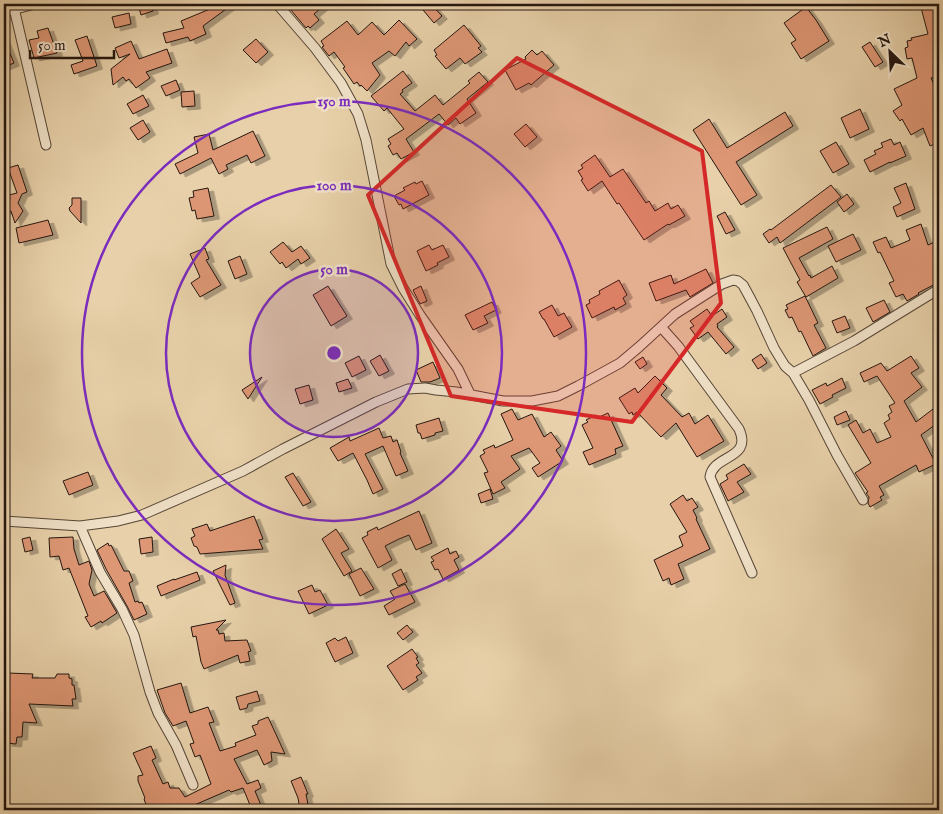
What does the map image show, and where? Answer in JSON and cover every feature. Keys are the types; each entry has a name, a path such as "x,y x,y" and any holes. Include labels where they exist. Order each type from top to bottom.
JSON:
{"street":[{"path":"30,4 9,10 46,145"},
{"path":"277,4 315,48 341,83 358,114 366,140 391,264 420,316 458,368 470,394"},
{"path":"4,521 80,526 118,521 142,515 244,471 376,402 408,389 425,388 503,401 532,402 558,396 620,363 675,314 722,284 733,280 743,285 757,310 774,348 785,366 793,373 809,400 863,500"},
{"path":"793,373 854,341 939,289"},
{"path":"661,327 678,346 739,429 742,436 742,444 739,450 716,464 711,470 710,477 752,574"},
{"path":"80,526 100,572 122,609 134,636 158,713 176,745 193,785"}],"highlighted area":[{"path":"517,58 702,151 721,303 632,422 451,396 368,195"}],"building":[{"path":"138,4 151,4 153,11 141,15"},
{"path":"208,4 233,4 203,26 206,34 190,41 188,37 166,43 163,33 184,28 181,21 210,9"},
{"path":"299,4 326,4 314,14 319,20 310,28 308,26 306,28 291,10"},
{"path":"418,4 431,4 442,16 434,23"},
{"path":"920,4 939,4 939,67 933,69 937,76 931,78 939,96 939,142 930,146 923,128 911,135 902,119 900,121 893,111 902,105 894,89 917,78 912,58 907,59 905,48 908,47 907,41 912,40 911,38 928,34"},
{"path":"806,7 829,41 801,59 791,43 796,40 784,23"},
{"path":"129,13 131,24 115,28 112,17"},
{"path":"399,20 417,39 409,46 406,42 395,56 389,51 372,63 380,75 367,91 357,82 354,84 334,52 329,56 322,47 324,46 321,41 347,21 358,35 372,22 384,35"},
{"path":"464,25 481,46 478,48 482,52 465,64 460,58 446,69 435,56 437,55 434,50"},
{"path":"48,28 57,53 34,58 29,40 39,38 37,31"},
{"path":"87,36 97,66 74,74 71,65 83,61 75,40"},
{"path":"4,39 14,63 4,67"},
{"path":"256,39 268,52 256,63 243,50"},
{"path":"131,41 139,59 167,49 172,63 146,72 150,78 136,88 129,79 126,81 123,77 113,85 111,69 130,54 119,58 115,48"},
{"path":"870,42 883,62 875,67 862,47"},
{"path":"532,50 537,55 542,51 554,65 531,85 529,83 516,90 505,70 526,59 525,57"},
{"path":"403,71 412,83 402,90 403,92 400,94 415,111 435,95 443,105 470,83 468,81 479,72 488,82 467,99 476,113 460,124 456,118 448,125 439,114 406,139 414,152 401,159 397,153 393,155 388,146 391,144 388,139 404,129 387,108 384,111 371,96"},
{"path":"176,80 180,90 166,96 161,86"},
{"path":"194,91 195,106 182,107 181,92"},
{"path":"143,95 149,106 133,114 127,104"},
{"path":"860,109 869,129 850,138 841,118"},
{"path":"785,112 793,126 736,162 757,195 741,205 693,130 709,119 727,148"},
{"path":"143,120 150,132 138,140 130,128"},
{"path":"526,124 537,137 525,147 514,134"},
{"path":"253,131 265,156 251,163 247,155 226,165 228,169 219,174 211,158 180,174 175,164 198,153 194,137 209,134 213,150"},
{"path":"891,139 894,145 900,142 906,156 870,172 864,160 876,154 874,151 883,147 881,143"},
{"path":"836,142 849,164 833,173 820,151"},
{"path":"595,155 610,177 623,169 646,203 649,201 655,211 668,203 671,209 678,205 685,216 668,224 644,240 602,181 588,191 581,180 583,179 578,171 583,168 581,165"},
{"path":"18,165 27,192 22,194 18,203 23,211 15,223 11,211 4,211 4,205 10,199 9,195 17,193 8,168"},
{"path":"422,181 429,195 403,209 394,196 405,190 403,188"},
{"path":"906,183 915,209 897,217 893,207 901,203 894,188"},
{"path":"831,185 841,197 780,243 777,237 769,243 763,234"},
{"path":"208,188 214,216 197,219 195,210 192,211 189,198 194,197 193,191"},
{"path":"847,194 854,204 844,212 837,202"},
{"path":"72,198 81,198 81,223 70,211"},
{"path":"725,212 735,230 726,234 717,216"},
{"path":"48,220 53,235 19,243 16,228"},
{"path":"921,224 928,245 939,240 939,282 907,301 903,294 896,297 889,283 894,281 873,242 886,237 891,248 910,240 906,230"},
{"path":"827,227 833,239 799,258 811,278 832,266 838,278 806,297 797,282 800,280 783,248"},
{"path":"853,234 861,250 836,262 828,246"},
{"path":"283,242 292,252 301,246 310,258 301,264 298,259 286,268 270,252"},
{"path":"429,245 432,250 443,245 449,257 426,271 417,251"},
{"path":"205,248 209,259 206,260 221,285 200,297 191,283 200,277 190,254"},
{"path":"240,256 247,274 235,279 228,261"},
{"path":"706,269 713,283 690,297 686,290 656,301 649,283 671,275 674,284"},
{"path":"619,280 627,295 623,298 626,304 615,310 614,307 592,318 586,305 590,303 589,300 600,294 599,291"},
{"path":"328,286 347,316 331,326 313,295"},
{"path":"421,286 427,301 420,304 413,290"},
{"path":"805,296 818,323 814,325 826,348 813,356 801,331 799,332 792,317 789,318 785,310 788,309 786,305"},
{"path":"884,300 890,312 873,322 866,308"},
{"path":"492,302 496,310 484,316 488,323 473,330 465,315"},
{"path":"552,305 558,316 564,313 572,327 554,337 539,312"},
{"path":"707,309 712,316 722,309 727,317 717,324 717,327 734,347 726,354 708,332 698,339 690,328 694,326 690,321"},
{"path":"845,316 850,328 837,333 832,321"},
{"path":"761,354 767,363 758,369 752,360"},
{"path":"380,355 389,371 379,376 370,361"},
{"path":"359,356 366,370 352,377 345,363"},
{"path":"911,356 919,368 911,373 922,387 904,401 916,422 933,409 939,417 939,422 921,435 936,464 919,472 916,465 879,486 884,495 880,497 882,500 870,507 868,503 869,497 866,493 868,492 855,473 871,463 848,425 856,420 863,433 870,429 877,443 891,437 884,423 890,419 888,415 892,412 889,406 895,403 877,376 864,382 860,373 881,363 887,371"},
{"path":"643,357 647,364 640,369 635,362"},
{"path":"433,362 440,378 430,382 421,382 416,370"},
{"path":"655,376 667,388 661,395 682,417 689,413 695,424 708,415 724,441 697,457 676,423 661,437 637,412 633,415 632,412 629,414 619,398 635,388 638,393"},
{"path":"262,377 248,399 242,390"},
{"path":"842,378 846,388 820,404 812,390 826,383 827,386"},
{"path":"348,379 352,388 339,392 336,383"},
{"path":"309,385 313,400 300,404 295,389"},
{"path":"512,409 518,420 532,414 544,437 551,432 561,446 556,450 563,461 538,477 532,468 540,463 529,448 511,456 520,469 501,482 505,488 493,494 484,473 488,472 480,456 485,453 483,450 494,445 495,448 513,440 501,414"},
{"path":"846,411 850,420 837,425 834,417"},
{"path":"608,413 623,446 615,449 616,454 589,465 583,452 593,448 582,425 588,422 586,420 596,415 597,418"},
{"path":"439,418 443,431 422,439 416,425"},
{"path":"379,428 383,438 391,436 393,442 397,440 400,453 408,471 396,476 383,446 365,454 383,489 373,494 353,453 338,461 330,448 349,437 350,441"},
{"path":"744,464 751,474 737,482 744,492 728,501 720,484 728,479 726,475"},
{"path":"88,472 93,485 69,495 63,481"},
{"path":"293,473 311,502 303,506 285,477"},
{"path":"490,489 493,499 481,503 478,494"},
{"path":"683,495 687,501 692,498 698,507 693,510 710,549 678,564 684,579 671,585 669,578 663,581 654,560 683,546 679,536 687,532 670,504"},
{"path":"419,511 432,543 416,550 409,535 399,539 385,546 392,560 378,568 362,538 368,535 367,532 377,527 378,530"},
{"path":"254,516 263,539 259,540 263,549 200,554 197,547 194,546 191,538 195,536 192,529 207,524 210,531"},
{"path":"336,529 349,549 341,553 352,571 344,576 322,539"},
{"path":"30,537 33,550 25,552 22,539"},
{"path":"73,537 74,549 79,565 89,561 92,570 89,584 94,596 104,591 117,613 102,623 101,621 91,627 85,617 88,616 69,568 63,570 59,556 50,557 49,538"},
{"path":"152,537 153,552 141,554 139,539"},
{"path":"108,543 109,546 111,545 124,571 129,571 133,581 129,583 135,602 142,602 147,614 134,620 97,550"},
{"path":"448,548 450,554 456,551 459,557 454,560 459,570 443,579 438,569 435,570 431,562 434,561 431,557"},
{"path":"226,565 225,575 235,603 230,605 213,571"},
{"path":"361,568 374,589 360,596 349,574"},
{"path":"401,569 407,582 398,586 392,574"},
{"path":"197,572 200,580 161,596 157,586"},
{"path":"405,584 415,602 389,615 384,606 395,599 390,591"},
{"path":"312,585 315,592 320,590 328,605 309,614 298,591"},
{"path":"226,620 216,630 218,630 219,634 224,633 225,641 247,640 251,651 248,652 250,661 240,663 238,655 204,669 196,636 193,637 191,627"},
{"path":"407,625 413,632 403,640 397,633"},
{"path":"346,637 353,653 335,662 326,643 335,638 338,641"},
{"path":"412,649 418,657 416,658 419,663 416,665 422,673 416,677 418,680 403,690 387,666"},
{"path":"8,673 33,674 32,678 55,678 57,674 69,674 69,678 72,679 72,685 74,685 76,699 72,699 73,706 29,704 37,723 23,722 22,737 17,737 16,744 6,743 7,739 4,739 4,719 5,701 8,701"},
{"path":"181,683 190,713 208,707 214,722 209,723 220,751 236,746 235,743 256,735 252,726 268,717 285,754 271,752 272,761 264,765 257,750 234,759 247,784 258,780 261,788 255,791 263,810 252,810 243,788 231,792 229,790 183,810 175,810 173,806 160,810 148,810 138,781 138,776 143,775 133,753 151,746 156,758 152,760 163,784 168,782 170,788 179,788 185,797 211,784 200,755 195,757 190,744 194,743 186,721 173,726 165,713 157,690"},
{"path":"257,691 260,701 248,704 247,708 240,710 236,697"},
{"path":"301,777 308,794 306,794 309,810 300,810 298,798 291,781"}]}
